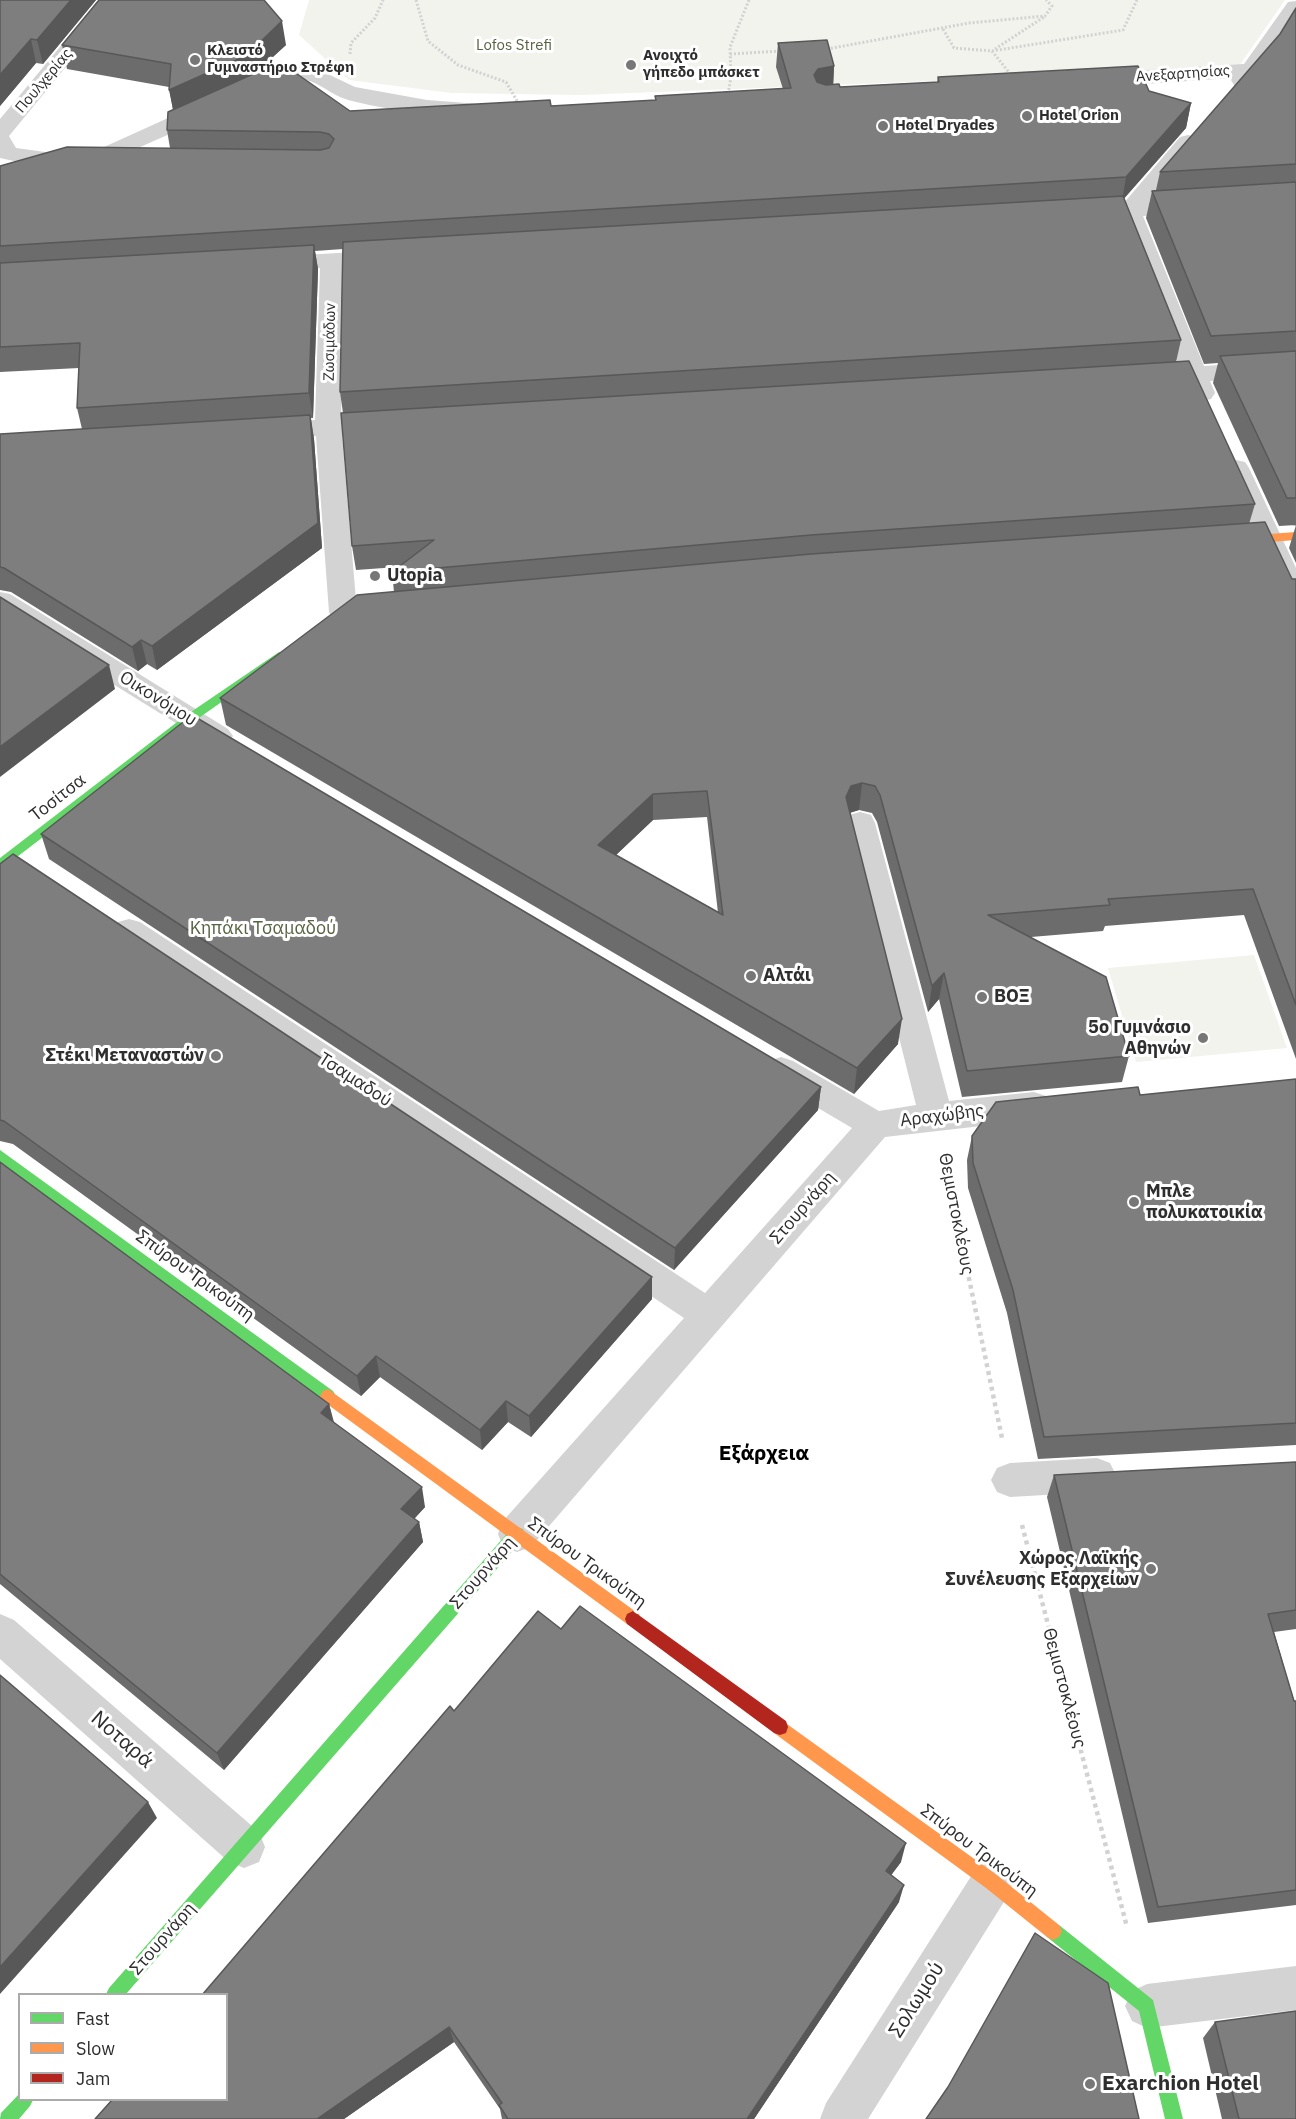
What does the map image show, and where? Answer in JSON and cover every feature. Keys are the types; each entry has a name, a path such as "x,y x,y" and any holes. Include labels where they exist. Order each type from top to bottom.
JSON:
{"street":[{"name":"Πουλχερίας","path":"0,134 110,0"},
{"path":"1228,96 1267,59 1296,7"},
{"name":"Ανεξαρτησίας","path":"1079,82 1267,59"},
{"path":"88,163 286,74 309,72 349,93 427,106 524,111"},
{"path":"1129,210 1205,122"},
{"path":"0,139 7,153 41,160 135,164"},
{"path":"1070,214 1211,205"},
{"path":"1129,210 1194,374 1214,418"},
{"path":"249,265 412,256"},
{"name":"Ζωσιμάδων","path":"332,261 328,428 344,614"},
{"path":"1122,379 1296,368"},
{"path":"246,433 410,422"},
{"path":"1228,451 1296,598"},
{"path":"1213,543 1296,536"},
{"name":"Οικονόμου","path":"0,601 240,749"},
{"name":"Τοσίτσα","path":"5,855 189,718 295,645"},
{"path":"860,823 936,1116"},
{"path":"5,855 44,874"},
{"name":"Τσαμαδού","path":"103,914 710,1315"},
{"path":"760,1057 875,1125"},
{"name":"Αραχώβης","path":"875,1125 936,1116 1064,1103"},
{"name":"Στουρνάρη","path":"117,1993 875,1125"},
{"name":"Σπύρου Τρικούπη","path":"0,1156 992,1881 1147,2006"},
{"path":"1010,1480 1129,1473"},
{"name":"Νοταρά","path":"0,1633 244,1847"},
{"name":"Σολωμού","path":"842,2119 992,1881"},
{"path":"1174,2119 1147,2006 1296,1988"},
{"path":"7,2119 23,2101"}],"path":[{"path":"323,81 346,65 351,52 351,43 375,18 382,0"},
{"path":"416,0 428,41 458,65 506,82 524,111"},
{"path":"727,102 731,77 730,47 749,0"},
{"path":"992,51 1045,16 1052,6 1046,0"},
{"path":"943,29 954,48 992,51 1123,30 1137,0"},
{"path":"819,50 841,48 994,19 1045,16"},
{"path":"730,54 786,51"},
{"path":"992,51 1014,78 1004,78"},
{"name":"Θεμιστοκλέους","path":"936,1116 1010,1480 1147,2006"}],"green space":[{"name":"Lofos Strefi","path":"309,0 1285,0 1237,69 580,95 452,93 349,80 299,35"},
{"path":"1254,955 1287,1048 1136,1062 1108,968"}],"building":[{"path":"0,0 71,0 37,40 31,39 0,75"},
{"name":"Κλειστό Γυμναστήριο Στρέφη","path":"99,0 264,0 282,21 256,46 261,49 169,90 171,64 62,45"},
{"path":"1296,8 1296,164 1160,172 1280,34"},
{"path":"827,40 834,66 818,69 814,75 817,82 826,85 839,84 840,87 939,82 938,77 1138,66 1149,91 1191,103 1126,177 0,246 0,166 67,147 320,150 329,148 334,139 329,134 320,132 167,130 168,112 280,62 350,111 550,100 551,106 656,100 655,96 791,88 778,43"},
{"path":"1296,182 1296,331 1211,336 1152,191"},
{"path":"1123,196 1181,340 340,392 343,242"},
{"path":"314,245 309,393 77,408 80,343 0,347 0,263"},
{"path":"1296,351 1296,498 1287,498 1220,356"},
{"path":"1189,361 1255,504 811,535 392,572 434,540 352,546 341,413"},
{"path":"310,415 318,523 152,646 141,640 132,647 0,567 0,434"},
{"path":"1265,522 1292,579 1296,579 1296,1005 1253,889 1108,899 1110,905 988,915 1106,977 1129,1056 967,1071 944,973 932,986 880,795 875,786 862,783 851,786 846,797 902,1019 857,1068 220,698 357,595 811,554","holes":["707,791 723,915 598,845 653,794"]},
{"path":"0,597 109,665 0,747"},
{"path":"192,715 821,1087 675,1248 41,834"},
{"path":"13,854 652,1277 529,1416 506,1401 480,1430 376,1356 357,1376 0,1120 0,864"},
{"path":"1296,1079 1296,1423 1044,1437 1013,1290 973,1163 972,1136 996,1102 1138,1087 1140,1095"},
{"path":"0,1162 329,1404 321,1413 422,1487 401,1509 419,1522 217,1753 0,1574"},
{"path":"1296,1462 1296,1610 1268,1614 1294,1701 1296,1701 1296,1890 1158,1907 1054,1475"},
{"path":"580,1606 906,1843 886,1871 904,1885 747,2119 508,2119 499,2105 502,2103 449,2027 317,2119 95,2119 111,2101 228,2101 228,1993 204,1993 450,1706 454,1711 538,1611 561,1629"},
{"path":"0,1675 148,1802 0,1967"},
{"path":"1035,1933 1108,1983 1139,2119 926,2119 948,2087"},
{"path":"1296,2011 1296,2119 1239,2119 1215,2022"}],"traffic: fast":[{"path":"0,865 189,719 279,656"},
{"path":"0,1156 328,1396"},
{"path":"116,1993 517,1534"},
{"path":"1053,1931 1147,2006 1174,2119"},
{"path":"7,2119 23,2101"}],"traffic: slow":[{"path":"1229,541 1296,536"},
{"path":"328,1396 633,1619"},
{"path":"780,1727 992,1882 1053,1931"}],"traffic: jam":[{"path":"633,1619 780,1727"}],"place":[{"name":"Κλειστό Γυμναστήριο Στρέφη","path":"195,60"},
{"name":"Ανοιχτό γήπεδο μπάσκετ","path":"631,65"},
{"name":"Hotel Orion","path":"1027,116"},
{"name":"Hotel Dryades","path":"883,126"},
{"name":"Utopia","path":"375,576"},
{"name":"Αλτάι","path":"751,976"},
{"name":"ΒΟΞ","path":"982,997"},
{"name":"5ο Γυμνάσιο Αθηνών","path":"1203,1038"},
{"name":"Στέκι Μεταναστών","path":"216,1056"},
{"name":"Μπλε πολυκατοικία","path":"1134,1202"},
{"name":"Χώρος Λαϊκής Συνέλευσης Εξαρχείων","path":"1151,1569"},
{"name":"Exarchion Hotel","path":"1090,2084"}],"district":[{"name":"Εξάρχεια","path":"764,1454"}],"park label":[{"name":"Κηπάκι Τσαμαδού","path":"263,929"}]}
